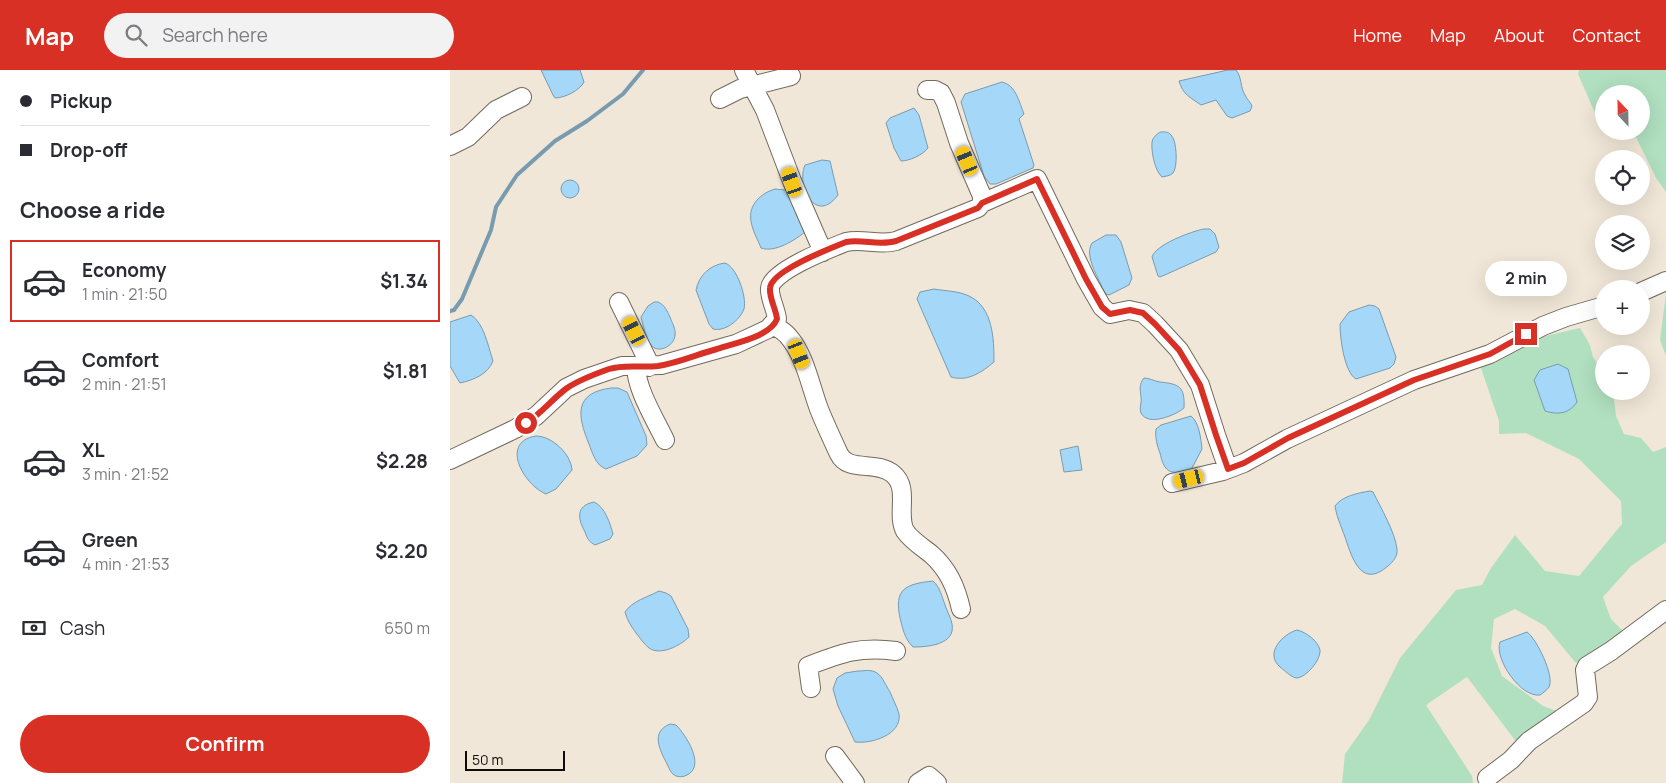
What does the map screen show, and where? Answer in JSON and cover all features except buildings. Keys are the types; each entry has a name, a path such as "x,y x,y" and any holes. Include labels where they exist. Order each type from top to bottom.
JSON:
{"street":[{"path":"748,78 791,76"},
{"path":"720,99 740,89 748,78"},
{"path":"748,78 765,110 792,182 823,252"},
{"path":"927,90 935,90 941,93 946,103 959,143 982,196 982,203"},
{"path":"450,146 468,137 496,110 522,97"},
{"path":"450,460 515,429 536,416 566,388 584,379 616,367 643,366 686,359 736,344 757,335 773,325 777,319 770,288 774,279 789,269 823,252 852,241 887,244 896,241 978,208 982,203 1037,179 1086,279 1102,307 1110,314 1130,310 1143,313 1179,350 1200,385 1228,469"},
{"path":"1650,288 1666,281"},
{"path":"619,302 648,361 636,374 646,401 665,440"},
{"path":"1172,484 1244,463 1288,438 1414,380 1490,354 1551,323 1595,309"},
{"path":"773,325 786,333 799,354 819,409 842,459 849,464 879,467 887,470 899,480 902,487 904,529 909,536 945,568 956,588 962,608"},
{"path":"1487,778 1512,760 1529,741 1584,703 1588,697 1585,670 1587,666 1611,651 1666,610"},
{"path":"811,688 808,666 844,652 875,648 896,651"},
{"path":"835,756 855,783"},
{"path":"918,783 929,776 937,783"}],"green space":[{"path":"1579,70 1666,70 1666,192 1650,166 1650,150 1642,150 1637,140 1650,140 1650,85 1595,85 1595,113 1578,74"},
{"path":"1666,294 1666,356 1660,340"},
{"path":"1580,328 1590,345 1595,360 1595,400 1614,400 1616,416 1624,434 1641,438 1653,452 1666,447 1666,542 1631,566 1603,597 1611,619 1626,634 1601,652 1576,663 1545,626 1515,609 1494,619 1491,648 1502,676 1543,706 1562,713 1518,744 1467,677 1426,705 1472,776 1473,783 1342,783 1345,754 1369,720 1400,658 1456,590 1482,585 1491,568 1515,535 1545,571 1579,576 1622,524 1621,501 1579,459 1526,433 1499,434 1499,421 1480,365 1541,337"}],"water":[{"path":"541,70 580,70 584,82 572,93 555,98"},
{"path":"1228,70 1236,70 1238,73 1243,92 1252,106 1250,111 1232,118 1227,116 1216,100 1201,105 1193,100 1185,93 1179,81"},
{"path":"1002,82 1014,90 1019,99 1024,114 1019,119 1034,165 1033,168 996,184 990,184 984,176 961,102 965,94"},
{"path":"914,108 919,115 928,148 916,157 901,161 894,148 886,123 890,118"},
{"path":"1160,132 1167,132 1171,135 1175,142 1176,154 1175,170 1173,173 1162,177 1155,166 1152,146 1153,139"},
{"path":"822,160 830,161 838,195 830,203 822,206 815,204 805,191 803,173 805,165"},
{"path":"570,180 576,183 579,189 576,195 570,198 564,195 561,189 564,183"},
{"path":"775,189 785,190 790,193 805,232 784,245 766,249 761,248 753,228 751,215 757,200 765,193"},
{"path":"1204,229 1210,229 1215,234 1219,247 1216,252 1160,277 1158,276 1152,257 1155,252 1175,239"},
{"path":"1106,235 1116,235 1121,242 1132,278 1129,285 1109,295 1106,294 1095,273 1090,254 1092,243"},
{"path":"725,263 737,276 745,304 742,313 732,324 722,329 713,329 709,324 696,290 703,275 710,268"},
{"path":"934,289 965,294 977,301 983,308 990,324 994,362 985,369 969,377 951,377 917,299 920,292"},
{"path":"654,302 660,303 665,308 675,330 674,339 670,345 662,349 655,348 650,343 641,317 648,306"},
{"path":"1369,305 1379,309 1396,357 1394,364 1390,368 1356,379 1348,369 1342,345 1340,324 1349,312"},
{"path":"471,315 482,329 493,361 488,370 480,376 460,383 450,366 450,322"},
{"path":"1558,364 1568,369 1577,402 1567,411 1554,413 1545,411 1534,380 1540,370"},
{"path":"1144,378 1176,385 1180,388 1183,395 1184,408 1175,414 1162,418 1150,419 1145,417 1140,409 1140,387"},
{"path":"611,388 618,388 627,392 646,436 647,445 637,456 606,469 597,462 593,455 582,424 581,415 585,400 590,395"},
{"path":"1191,416 1198,426 1202,449 1192,468 1180,472 1171,472 1162,462 1156,441 1156,429 1161,425"},
{"path":"536,436 548,439 560,447 571,464 572,470 556,489 546,494 530,482 523,473 517,455 519,446 525,440"},
{"path":"1078,446 1082,470 1064,472 1060,450"},
{"path":"1370,491 1373,492 1394,535 1397,552 1395,559 1390,564 1380,572 1372,574 1361,570 1353,558 1335,506 1346,497"},
{"path":"594,502 604,511 613,534 610,539 595,545 587,538 580,518 581,510"},
{"path":"933,581 942,595 952,631 945,641 933,645 913,647 906,637 900,618 900,594 909,586"},
{"path":"659,591 671,596 688,629 689,637 675,647 659,651 649,648 644,643 631,625 625,612 636,602"},
{"path":"1297,630 1311,637 1317,643 1320,654 1308,672 1296,678 1280,667 1274,656 1277,645 1281,640"},
{"path":"1527,632 1539,649 1549,675 1549,687 1540,695 1533,694 1517,684 1505,667 1499,649 1500,642"},
{"path":"872,671 883,679 899,714 896,728 891,733 877,740 855,742 838,706 833,689 837,678 845,673"},
{"path":"670,724 676,725 685,736 695,758 695,765 692,771 680,777 671,772 658,742 660,732"}],"waterway":[{"path":"450,311 454,310 462,299 491,230 496,207 517,175 555,141 587,121 623,94 643,70"}],"route":[{"path":"526,423 552,403 566,388 596,374 622,366 646,367 686,359 736,344 768,329 777,319 771,295 771,283 781,274 805,260 846,242 863,241 887,244 896,241 978,208 982,203 1037,179 1086,279 1102,307 1110,314 1130,310 1143,313 1179,350 1200,385 1228,469 1244,463 1288,438 1414,380 1490,354 1526,334"}]}
